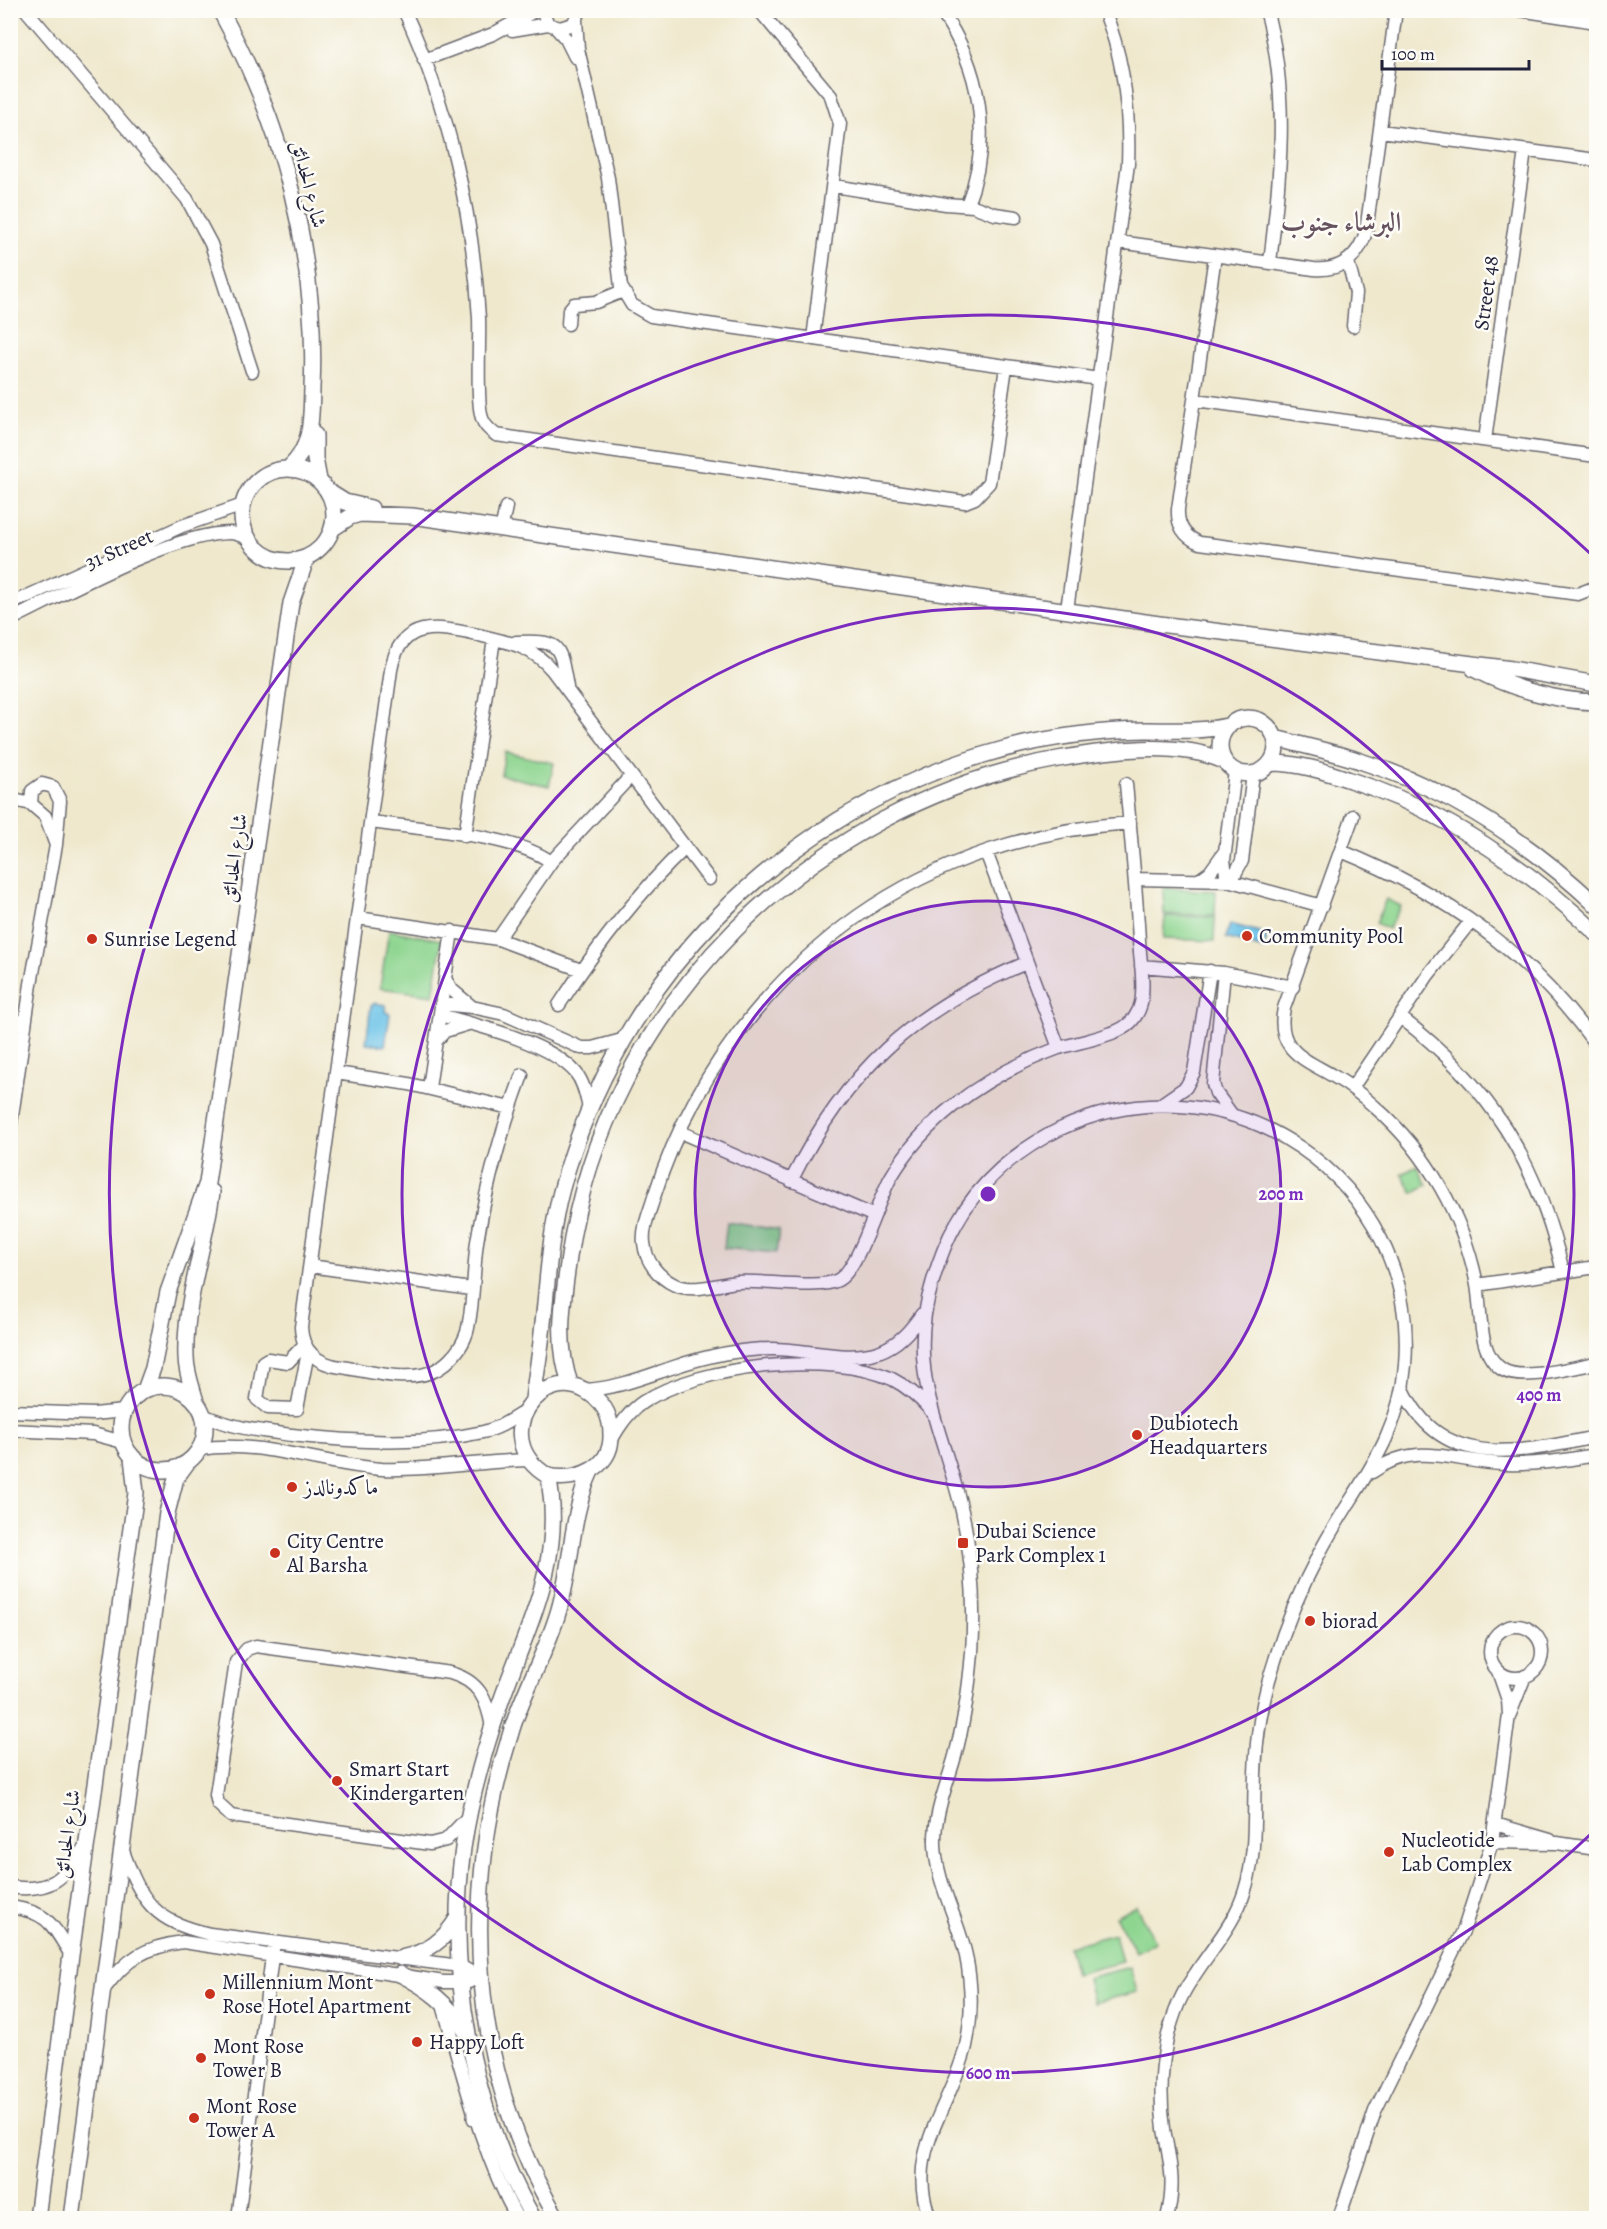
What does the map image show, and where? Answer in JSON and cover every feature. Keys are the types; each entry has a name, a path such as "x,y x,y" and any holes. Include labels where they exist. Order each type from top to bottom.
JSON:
{"street":[{"path":"26,10 187,199 218,263 252,371"},
{"name":"شارع الحدائق","path":"220,10 260,96 290,189 310,288 313,378"},
{"path":"404,10 424,60 448,135 466,212 478,305 480,410 482,420 496,435 965,502 975,498 989,483 1006,367"},
{"path":"424,60 493,34 536,10"},
{"path":"542,10 552,26 570,45 586,83"},
{"path":"759,10 823,84 837,110 840,139 813,339"},
{"path":"939,10 961,45 978,97 980,155 975,184 967,205"},
{"path":"1067,610 1128,164 1129,128 1118,52 1104,10"},
{"path":"1266,10 1277,60 1282,148 1270,262"},
{"path":"1119,242 1326,270 1348,262 1356,254 1365,232 1381,131 1396,10"},
{"path":"1520,10 1596,22"},
{"path":"493,34 569,26 578,15"},
{"path":"578,15 577,42 604,154 623,291 632,305 651,316 1099,379"},
{"path":"1381,131 1596,160"},
{"name":"Street 48","path":"1485,440 1525,151"},
{"path":"834,186 946,204 967,205 995,214 1016,217"},
{"path":"1215,255 1178,518 1180,527 1193,541 1566,592 1593,591"},
{"path":"1348,262 1356,293 1353,326"},
{"path":"568,324 569,310 574,304 596,302 623,291"},
{"path":"289,468 300,457 308,442 313,378"},
{"path":"313,378 317,392 315,459 324,486 334,511 332,529 323,545 307,557 290,561 272,558 257,549 248,538 242,520 243,505 249,489 262,476 289,468 305,471 324,486 350,504 406,513 412,516"},
{"path":"1196,400 1596,456"},
{"name":"31 Street","path":"10,604 182,526 243,505"},
{"path":"501,530 506,507"},
{"path":"332,529 350,517 360,514 412,516 1067,610 1466,665 1512,669 1596,684"},
{"name":"31 Street","path":"10,620 157,552 230,533 248,538"},
{"path":"291,603 307,557"},
{"path":"272,558 288,582 291,603"},
{"name":"شارع الحدائق","path":"145,1390 153,1368 168,1292 203,1196 218,1119 291,603"},
{"path":"306,1348 288,1362 268,1359 263,1362 257,1399 268,1408 297,1409 306,1348 301,1328 392,670 398,650 412,634 433,627 511,642 544,641 557,648 569,693"},
{"path":"465,836 494,639"},
{"path":"511,642 538,656 569,693 709,879"},
{"path":"1466,665 1493,678 1528,690 1561,699 1596,702"},
{"path":"1229,881 1225,850 1228,828 1229,766 1220,740 1227,726 1235,720 1254,718 1270,729 1275,738 1275,755 1270,763 1253,774"},
{"path":"533,1399 552,1234 567,1170 589,1108 622,1040 679,959 712,921 785,857 856,810 939,771 984,755 1030,743 1107,732 1199,731 1227,726"},
{"path":"1275,738 1365,762 1450,800 1524,844 1596,905"},
{"path":"571,1386 561,1347 566,1282 580,1204 605,1125 628,1076 666,1011 702,965 762,903 809,865 869,825 934,795 1004,771 1077,755 1147,750 1196,752 1253,774"},
{"path":"1270,763 1317,769 1385,793 1432,813 1477,838 1520,867 1562,900 1596,933"},
{"path":"1229,881 1237,872 1244,850 1253,774"},
{"path":"498,939 551,862 630,777"},
{"path":"10,1130 26,1018 56,845 60,801 57,791 48,784 36,786 30,797 31,804"},
{"path":"1126,784 1130,823 1135,879 1141,966 1141,1001 1131,1022 1121,1029 1059,1048 1018,1064 980,1085 945,1112 916,1142 891,1177 872,1215 856,1261 848,1273 836,1281 822,1285 766,1281 699,1288 678,1286 660,1276 648,1259 643,1239 662,1173 695,1100 733,1040 778,985 859,916 889,896 942,869 986,852 1069,829 1130,823"},
{"path":"10,799 31,804 45,816 56,845"},
{"path":"1353,816 1282,1017 1284,1036 1288,1045 1303,1059 1352,1088 1397,1128 1434,1175 1460,1228 1477,1285 1485,1344 1496,1365 1505,1371 1528,1374 1596,1363"},
{"path":"371,822 465,836 526,849 551,862"},
{"path":"1228,828 1246,831"},
{"path":"559,1005 581,970 639,896 685,848"},
{"path":"1199,880 1210,872 1225,850"},
{"path":"1244,850 1247,870 1257,887"},
{"path":"1341,851 1422,887 1523,960 1570,1008 1596,1044"},
{"path":"986,852 1059,1048"},
{"path":"1135,879 1229,881 1322,906"},
{"path":"358,918 498,939 581,970"},
{"path":"1352,1088 1428,975 1471,921"},
{"path":"429,1088 452,931"},
{"path":"791,1181 832,1109 886,1048 918,1021 952,998 1026,963"},
{"path":"1141,966 1210,971 1293,987"},
{"path":"1188,969 1202,987 1206,998"},
{"path":"1160,1106 1180,1092 1191,1080 1210,971"},
{"path":"1224,973 1213,1084 1216,1093 1232,1115"},
{"path":"1222,1002 1228,992 1247,977"},
{"path":"445,979 457,995 472,1007"},
{"path":"440,1010 472,1007 493,1011 581,1048 592,1048 622,1040"},
{"path":"440,1010 529,1044 569,1067 582,1083 589,1108"},
{"path":"489,1029 493,1011"},
{"path":"1400,1017 1425,1035 1463,1071 1508,1128 1542,1197 1563,1272"},
{"path":"10,1026 26,1018"},
{"path":"1202,1020 1219,1023"},
{"path":"436,1041 445,1031 458,1025 471,1023"},
{"path":"10,1038 23,1046"},
{"path":"336,1073 429,1088 510,1108"},
{"path":"306,1348 323,1364 400,1376 424,1374 446,1363 462,1344 466,1333 486,1196 510,1108 522,1075"},
{"path":"930,2218 924,2204 922,2166 931,2129 955,2082 968,2041 971,1998 966,1955 940,1880 934,1851 935,1823 957,1747 966,1701 972,1654 973,1607 962,1513 924,1381 921,1347 923,1313 940,1256 956,1222 979,1191 1006,1163 1040,1139 1078,1121 1118,1110 1160,1106 1200,1107 1232,1115 1282,1135 1331,1172 1355,1197 1375,1226 1390,1257 1400,1290 1406,1325 1403,1389 1383,1447 1369,1474 1322,1547 1296,1602 1277,1651 1260,1718 1255,1768 1254,1860 1242,1901 1221,1937 1188,1984 1167,2040 1161,2102 1174,2183 1167,2218"},
{"name":"شارع الحدائق","path":"200,1409 186,1366 186,1346 196,1269 210,1203 220,1129 218,1119"},
{"path":"680,1132 872,1215"},
{"path":"310,1266 471,1289"},
{"path":"1477,1285 1596,1267"},
{"path":"923,1313 902,1339 870,1354 845,1355 795,1349 744,1351 694,1360 627,1385 586,1390 571,1386 544,1391 533,1399 524,1412 520,1428 521,1445 528,1460 549,1476 563,1479 578,1477 591,1471 604,1458 611,1441 629,1414 654,1395 706,1377 760,1366 815,1365 877,1374 906,1387 918,1396 933,1414"},
{"path":"187,1463 179,1468 159,1471 140,1464 132,1457 123,1442 121,1423 124,1411 134,1397 154,1387 173,1387 200,1409 249,1429 351,1442 388,1442 483,1432 505,1424 524,1412"},
{"path":"1403,1389 1422,1422 1452,1444 1478,1449 1512,1451 1596,1437"},
{"path":"586,1390 602,1403 611,1421 611,1441"},
{"path":"72,2218 167,1513 176,1478 200,1449 205,1430 200,1409"},
{"path":"10,1411 79,1414 124,1411"},
{"path":"10,1430 93,1434 123,1442"},
{"path":"200,1449 231,1446 348,1466 384,1469 528,1460"},
{"path":"1369,1474 1387,1462 1407,1455 1429,1453 1476,1462 1528,1464 1596,1455"},
{"name":"شارع الحدائق","path":"37,2218 71,1955 136,1493 132,1457"},
{"path":"533,2218 498,2140 478,2075 470,2038 480,1909 490,1818 512,1730 558,1615 567,1576 575,1514 591,1471"},
{"path":"460,1966 458,1917 468,1817 492,1727 530,1628 548,1566 554,1514 549,1476"},
{"path":"1340,2218 1375,2111 1398,2060 1462,1935 1492,1842 1509,1715 1525,1676 1535,1669 1541,1653 1536,1636 1521,1627 1502,1630 1493,1639 1490,1650 1492,1662 1504,1685 1509,1715"},
{"path":"468,1817 446,1840 430,1844 240,1818 224,1811 218,1804 216,1786 236,1662 247,1649 256,1646 450,1672 467,1679 481,1691 487,1702 492,1727"},
{"path":"1498,1671 1506,1676 1525,1676"},
{"path":"1495,1824 1557,1843"},
{"path":"1492,1842 1557,1843 1596,1849"},
{"path":"10,1887 38,1889 49,1886 68,1871 87,1844"},
{"path":"123,1851 136,1887 155,1911 180,1927 210,1934 460,1966 475,1978 503,2100 516,2134 557,2218"},
{"path":"10,1907 36,1911 45,1916 71,1955"},
{"path":"401,1958 420,1954 438,1944 450,1932 458,1917"},
{"path":"238,2218 274,1941"},
{"path":"104,1989 118,1969 137,1954 160,1945 183,1942 400,1974 475,1978"},
{"path":"268,1984 280,1966 294,1958"},
{"path":"400,1974 422,1985 442,2001 470,2038"},
{"path":"442,2001 475,2118 493,2165 518,2218"},
{"path":"475,2118 478,2075"}],"green space":[{"path":"505,752 554,763 549,786 501,775"},
{"path":"1163,888 1216,891 1215,915 1164,914"},
{"path":"1386,899 1401,906 1388,929 1376,923"},
{"path":"1165,916 1215,917 1214,941 1163,939"},
{"path":"389,930 442,940 433,995 380,988"},
{"path":"1417,1166 1427,1185 1413,1193 1402,1174"},
{"path":"727,1222 779,1230 776,1253 724,1248"},
{"path":"1136,1906 1155,1942 1136,1952 1115,1916"},
{"path":"1115,1934 1122,1962 1075,1974 1068,1946"},
{"path":"1130,1967 1137,1992 1093,2003 1087,1978"}],"water":[{"name":"Community Pool","path":"1230,924 1267,934 1264,949 1226,938"},
{"path":"375,1003 386,1005 385,1012 390,1014 385,1046 366,1043 371,1006"}],"place":[{"name":"Community Pool","path":"1247,936"},
{"name":"Sunrise Legend","path":"92,939"},
{"name":"Dubiotech Headquarters","path":"1137,1435"},
{"name":"ماكدونالدز","path":"292,1487"},
{"name":"Dubai Science Park Complex 1","path":"963,1543"},
{"name":"City Centre Al Barsha","path":"275,1553"},
{"name":"biorad","path":"1310,1621"},
{"name":"Smart Start Kindergarten","path":"337,1781"},
{"name":"Nucleotide Lab Complex","path":"1389,1852"},
{"name":"Millennium Mont Rose Hotel Apartment","path":"210,1994"},
{"name":"Happy Loft","path":"417,2042"},
{"name":"Mont Rose Tower B","path":"201,2058"},
{"name":"Mont Rose Tower A","path":"194,2118"}],"district":[{"name":"البرشاء جنوب","path":"1341,222"}]}
